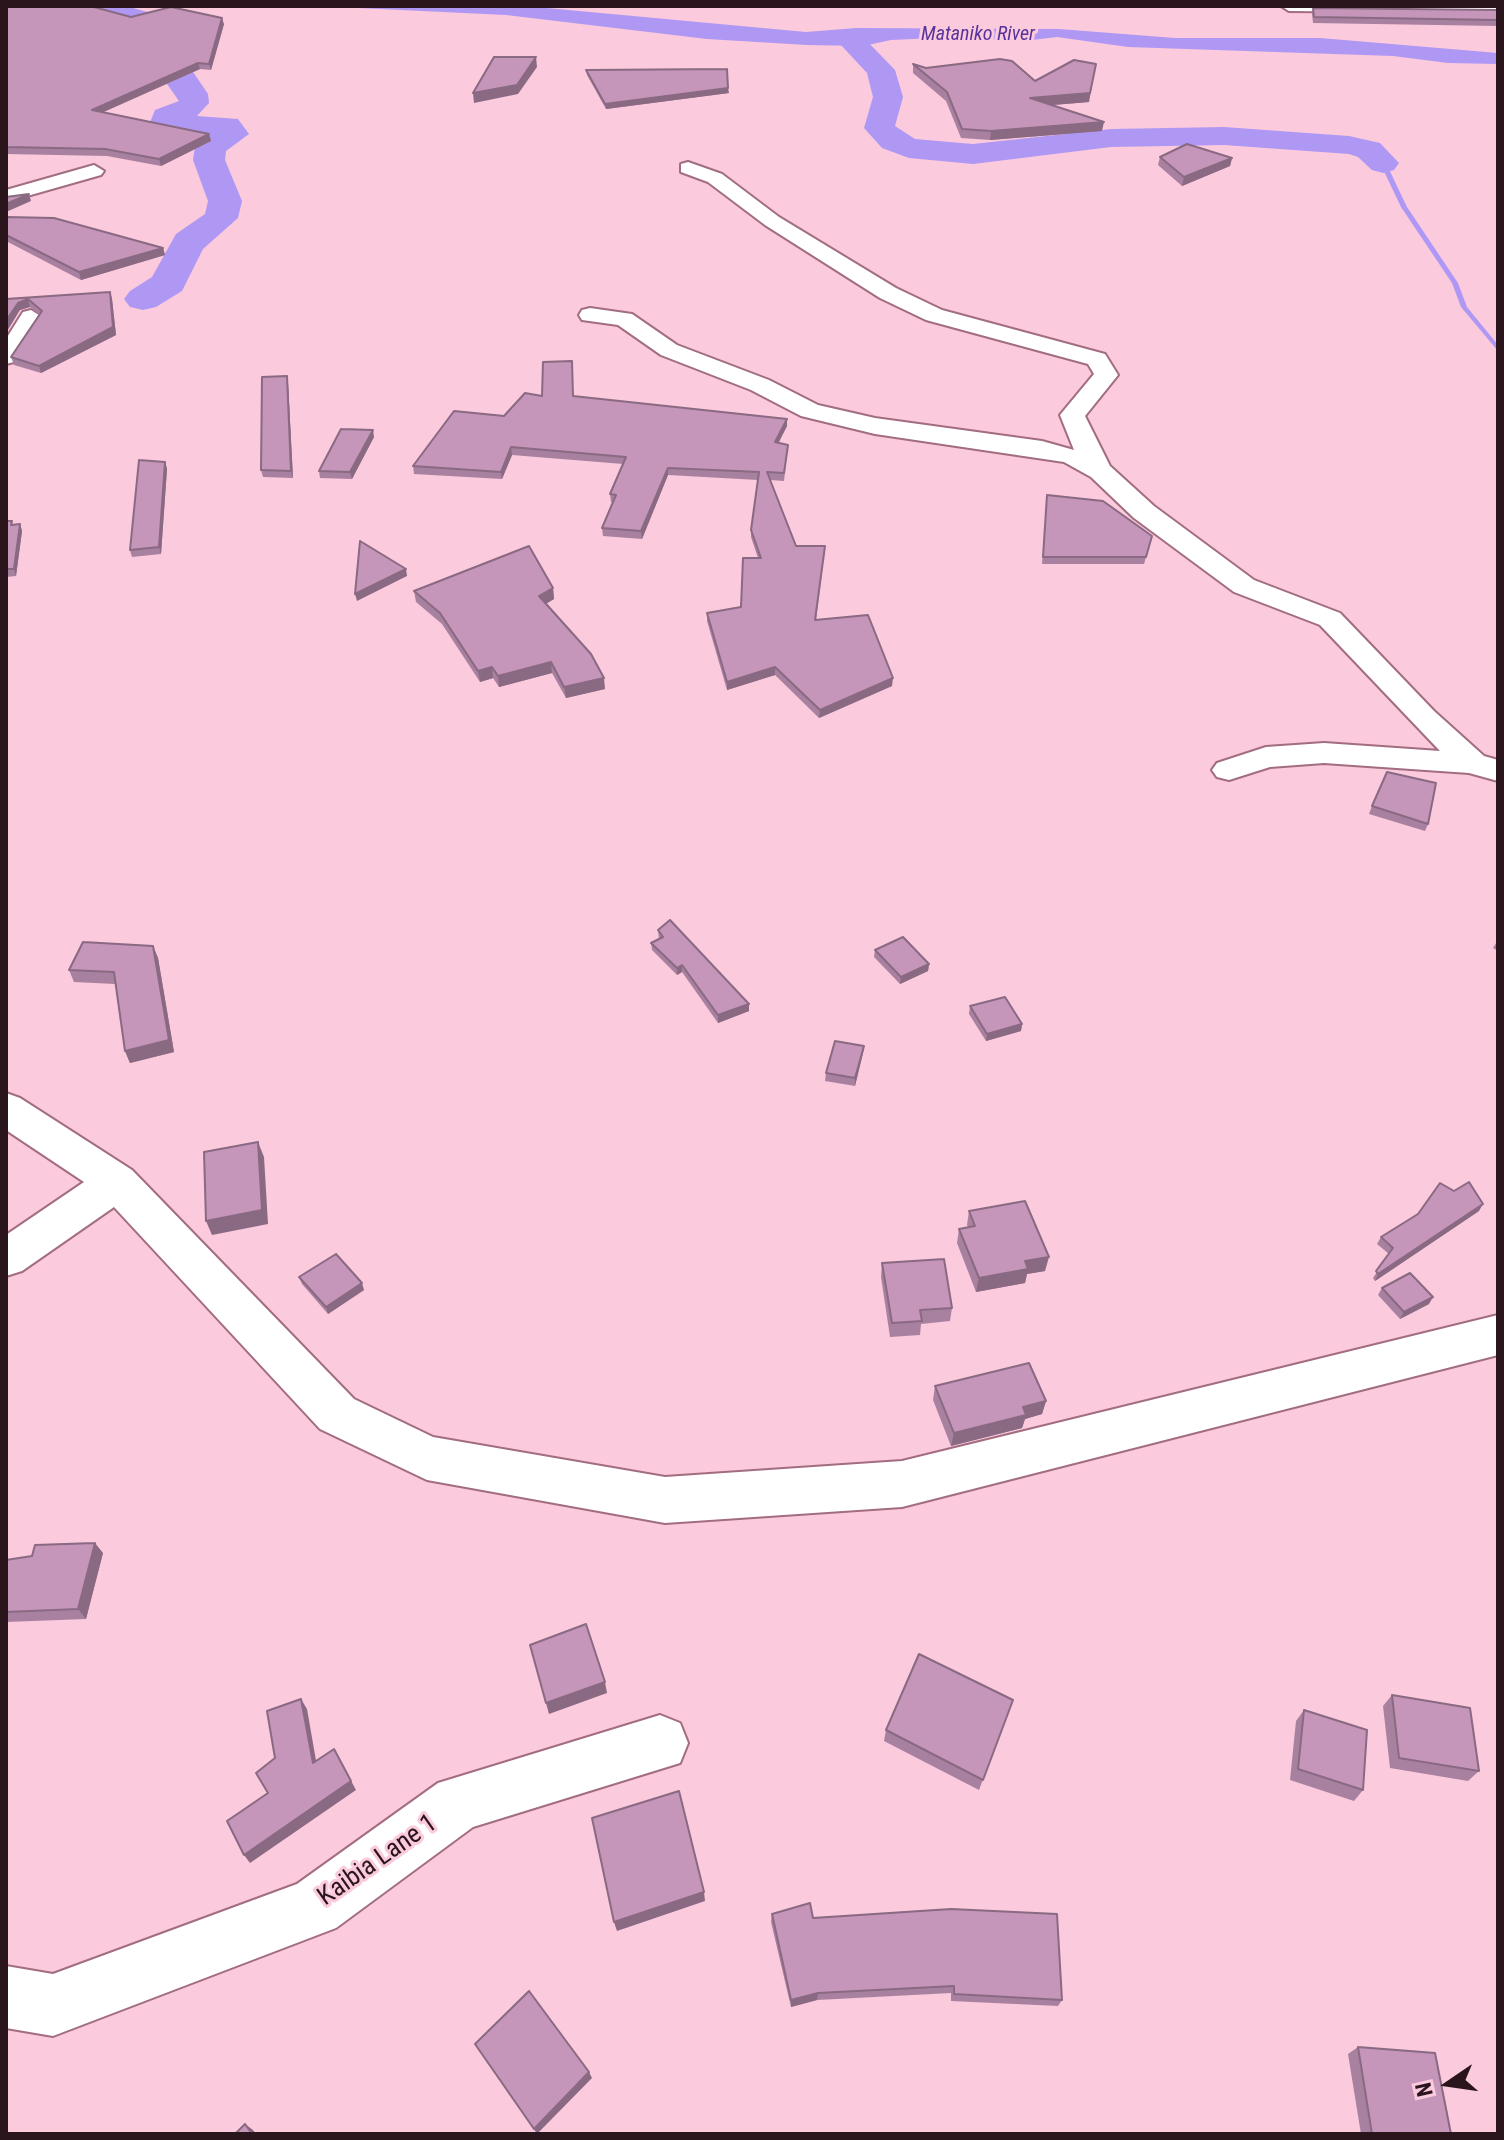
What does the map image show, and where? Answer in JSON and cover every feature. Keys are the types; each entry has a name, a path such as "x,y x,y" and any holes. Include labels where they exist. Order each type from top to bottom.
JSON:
{"street":[{"path":"1289,6 1498,8"},
{"path":"688,168 715,178 772,221 934,315 1097,359 1106,375 1072,415 1082,441 1100,471"},
{"path":"6,196 94,171"},
{"path":"590,315 624,319 669,350 760,385 810,411 875,426 1042,449 1073,457 1100,471 1144,512 1244,586 1330,619 1423,718 1485,767"},
{"path":"6,357 31,317"},
{"path":"1229,770 1266,757 1324,753 1485,767"},
{"path":"6,1109 117,1182 337,1414 427,1458 665,1500 902,1484 1498,1335"},
{"path":"6,1258 117,1182"},
{"name":"Kaibia Lane 1","path":"6,1997 53,2005 315,1907 458,1803 660,1743"}],"water":[{"name":"Mataniko River","path":"316,6 525,6 806,32 856,28 1059,29 1175,38 1320,38 1498,53 1498,64 1448,63 1393,56 1128,47 1057,37 1032,40 936,38 891,40 863,46 807,45 707,39 506,15"}],"building":[{"path":"6,6 90,6 131,17 171,7 222,18 209,64 198,63 92,110 209,134 159,159 105,149 6,147"},
{"path":"1313,8 1498,10 1498,20 1314,17"},
{"path":"494,57 536,57 517,85 473,93"},
{"path":"1000,59 1012,61 1035,81 1074,60 1096,64 1090,93 1030,98 1104,122 991,131 962,129 947,92 913,64 926,68"},
{"path":"727,69 728,88 605,104 586,70"},
{"path":"1187,144 1232,158 1184,177 1160,157"},
{"path":"29,194 6,204 6,197"},
{"path":"6,217 54,218 163,248 79,272 6,235"},
{"path":"110,292 113,327 39,366 11,357 42,311 28,299 18,303 6,321 6,299"},
{"path":"572,361 573,396 787,419 775,442 788,445 784,473 767,472 796,546 825,546 815,620 868,615 893,678 820,710 775,667 727,682 707,613 741,607 743,558 761,558 751,530 759,472 668,468 641,531 602,528 616,495 610,494 626,457 511,447 501,472 413,466 454,411 504,416 525,393 542,396 543,362"},
{"path":"287,376 291,471 261,470 262,377"},
{"path":"341,429 373,430 350,472 319,471"},
{"path":"139,460 165,462 159,547 130,550"},
{"path":"1047,495 1103,501 1152,536 1146,557 1043,557"},
{"path":"6,521 12,521 11,525 20,524 14,569 6,569"},
{"path":"360,541 406,569 355,594"},
{"path":"529,546 553,588 539,596 591,654 604,678 564,687 551,662 498,676 492,667 478,671 440,613 414,591"},
{"path":"1387,772 1436,783 1428,824 1372,806"},
{"path":"670,920 749,1004 718,1015 682,965 677,968 651,943 663,937 658,930"},
{"path":"903,937 929,964 901,977 875,950"},
{"path":"83,942 153,946 169,1040 125,1051 114,972 69,970"},
{"path":"1005,997 1022,1024 987,1034 970,1006"},
{"path":"835,1041 864,1046 855,1078 826,1073"},
{"path":"258,1142 262,1210 206,1221 204,1152"},
{"path":"1469,1182 1483,1204 1378,1274 1376,1271 1393,1248 1381,1237 1418,1214 1440,1183 1454,1191"},
{"path":"1025,1201 1049,1257 1025,1261 1028,1269 979,1278 959,1229 975,1226 969,1211"},
{"path":"336,1254 362,1283 326,1307 299,1277"},
{"path":"944,1259 952,1308 920,1310 922,1321 892,1323 882,1263"},
{"path":"1410,1273 1433,1297 1404,1312 1382,1288"},
{"path":"1029,1363 1046,1401 1023,1407 1026,1415 954,1433 935,1386"},
{"path":"95,1543 78,1609 6,1612 6,1560 32,1556 35,1545"},
{"path":"586,1624 605,1682 546,1703 530,1645"},
{"path":"919,1654 1013,1700 983,1780 886,1730"},
{"path":"1392,1695 1470,1708 1479,1771 1399,1758"},
{"path":"301,1699 313,1763 334,1749 351,1781 244,1855 227,1821 268,1793 256,1773 275,1758 267,1711"},
{"path":"1304,1710 1367,1730 1363,1790 1298,1769"},
{"path":"679,1791 704,1892 614,1922 592,1818"},
{"path":"810,1903 813,1918 951,1909 1057,1914 1062,2000 954,1994 954,1986 818,1993 791,2000 772,1914"},
{"path":"529,1991 589,2072 534,2129 475,2044"},
{"path":"1358,2047 1435,2053 1451,2134 1372,2134"},
{"path":"245,2124 252,2134 235,2134"}],"waterway":[{"path":"98,6 176,29 162,57 167,67 181,75 180,81 193,94 194,103 185,111 166,116 164,125 227,126 233,134 211,147 209,160 225,201 221,218 189,242 175,264 169,283 143,299"},
{"path":"854,44 881,70 888,97 879,128 893,141 909,148 973,154 1111,138 1224,136 1349,145 1369,150 1383,163"},
{"path":"1383,163 1404,207 1455,283 1464,307 1498,349"}]}
